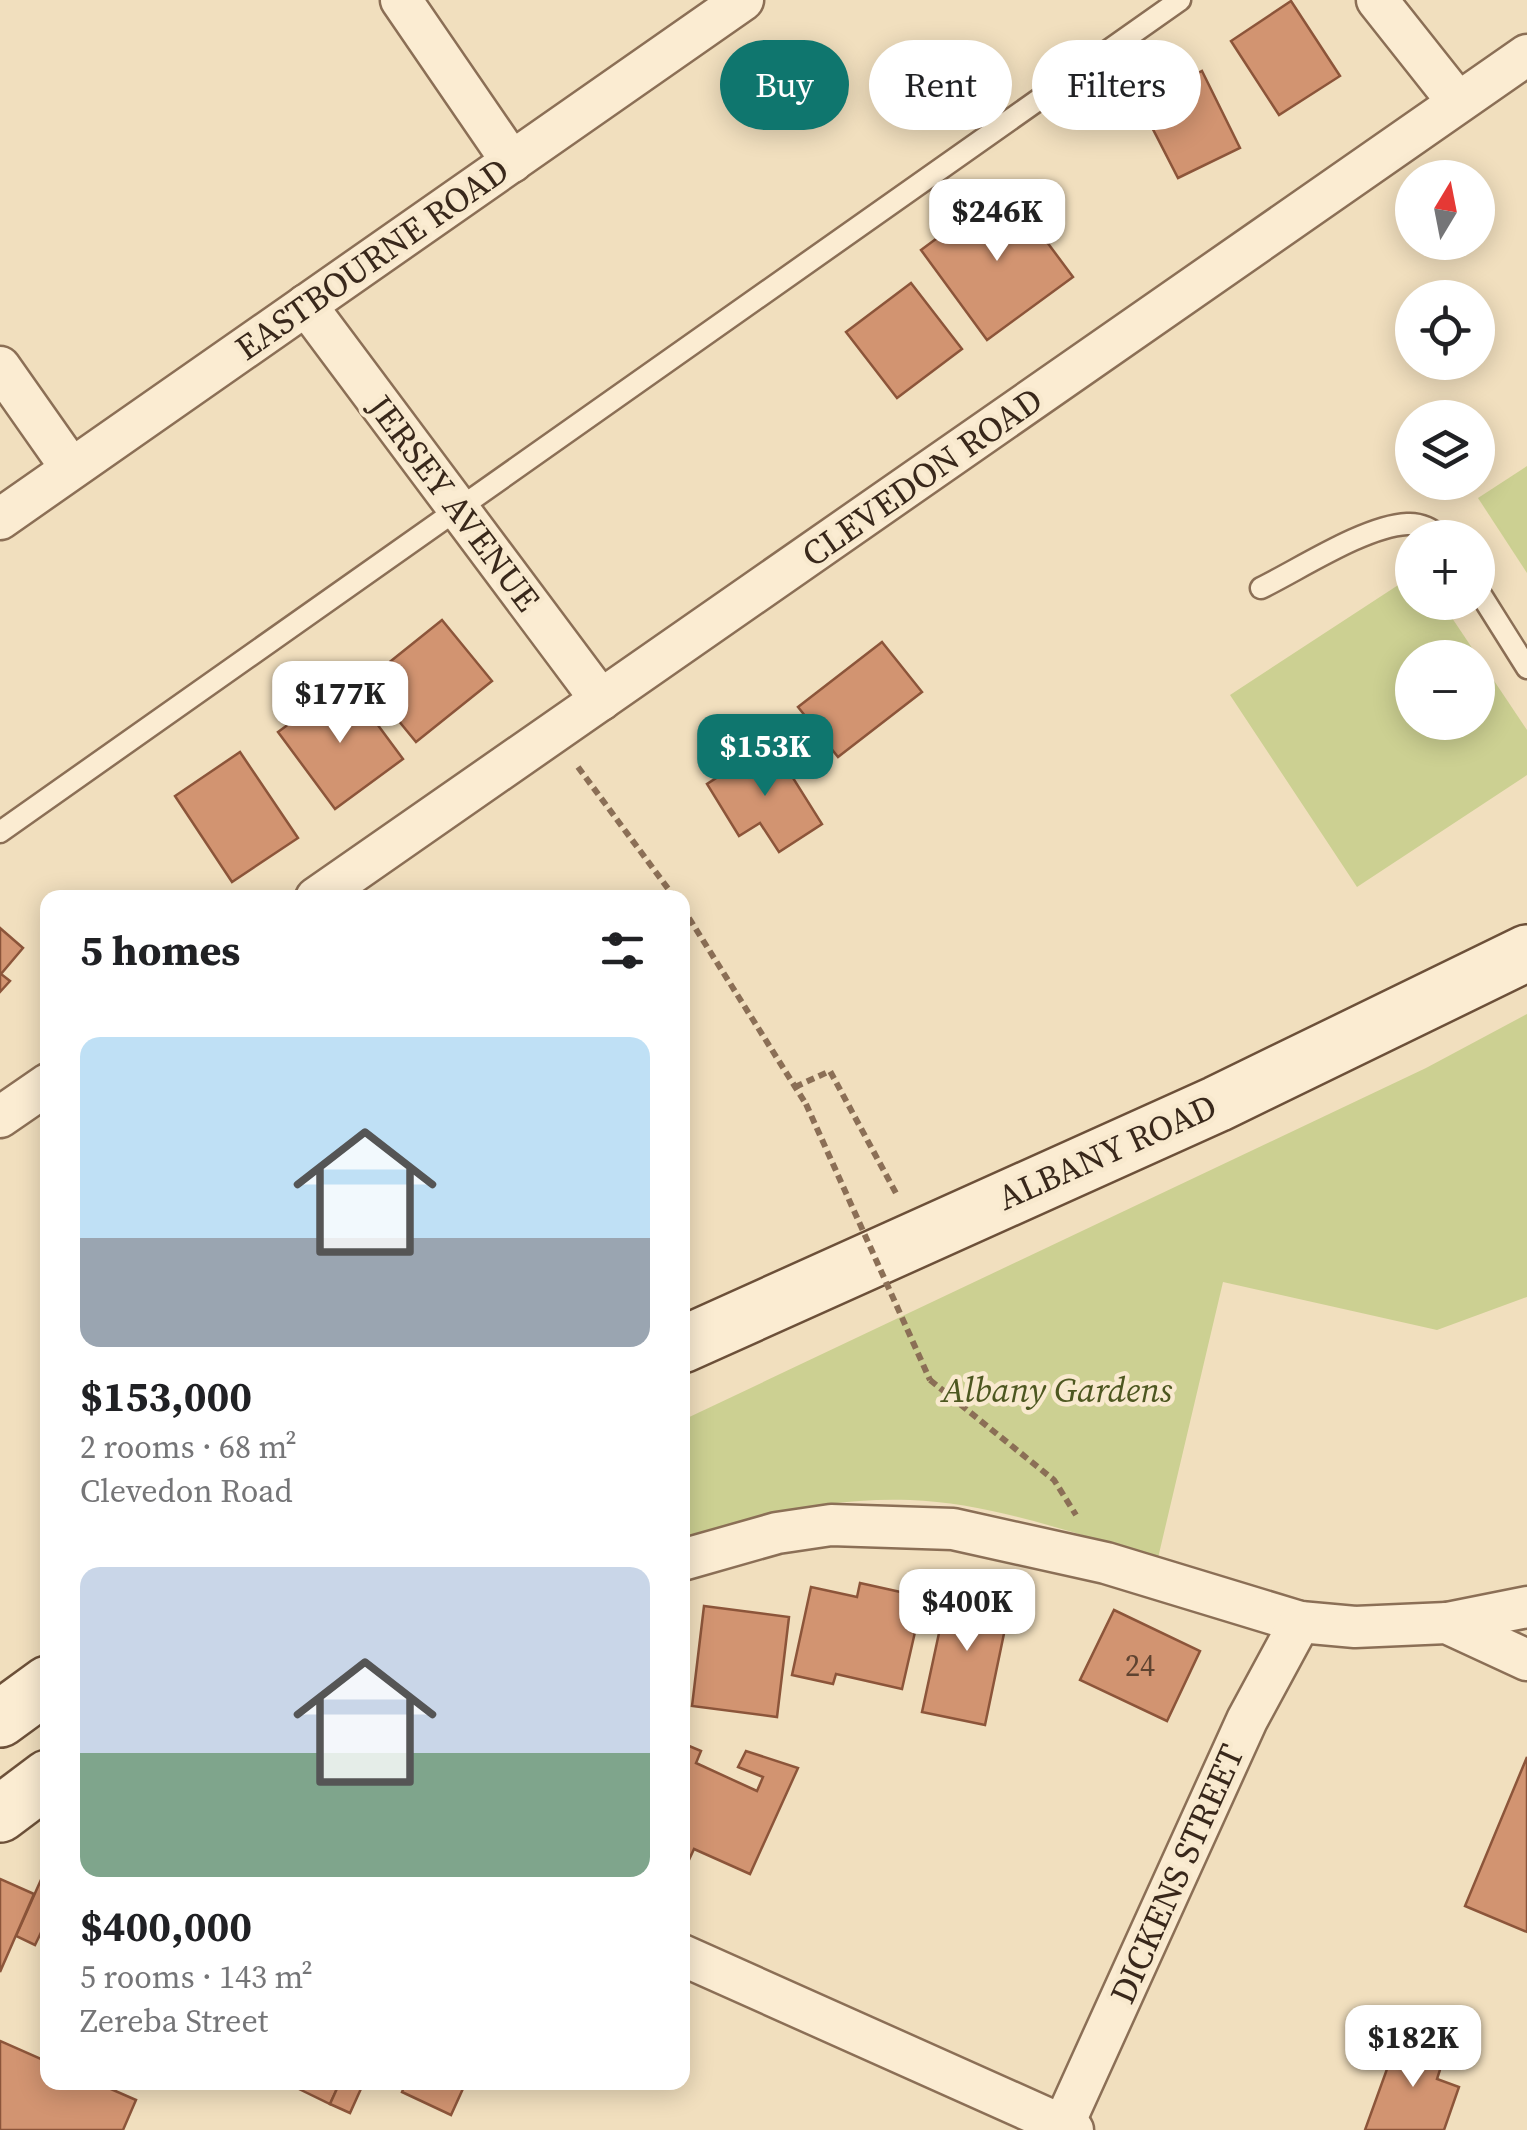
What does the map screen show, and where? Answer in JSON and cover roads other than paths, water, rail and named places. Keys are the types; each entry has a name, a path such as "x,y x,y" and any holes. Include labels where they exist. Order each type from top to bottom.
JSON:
{"main road":[{"name":"ALBANY ROAD","path":"690,1340 1217,1104 1527,952"},
{"path":"0,1720 40,1690"},
{"path":"0,1814 40,1784"}],"street":[{"path":"401,0 512,162"},
{"name":"EASTBOURNE ROAD","path":"0,518 743,0"},
{"path":"1377,0 1457,101"},
{"name":"CLEVEDON ROAD","path":"328,890 1457,101 1527,56"},
{"name":"JERSEY AVENUE","path":"306,306 601,700"},
{"path":"0,367 71,468"},
{"path":"0,1117 40,1090"},
{"path":"690,1558 777,1533 831,1525 885,1524 1022,1541 1300,1622 1355,1628 1447,1623 1527,1607"},
{"name":"DICKENS STREET","path":"1066,2128 1247,1720 1300,1622"},
{"path":"1447,1623 1527,1660"},
{"path":"690,1959 1066,2128"}],"lane":[{"path":"0,832 1180,0"},
{"path":"1262,588 1395,527"},
{"path":"1495,617 1527,668"}],"park label":[{"name":"Albany Gardens","path":"1057,1390"}]}
